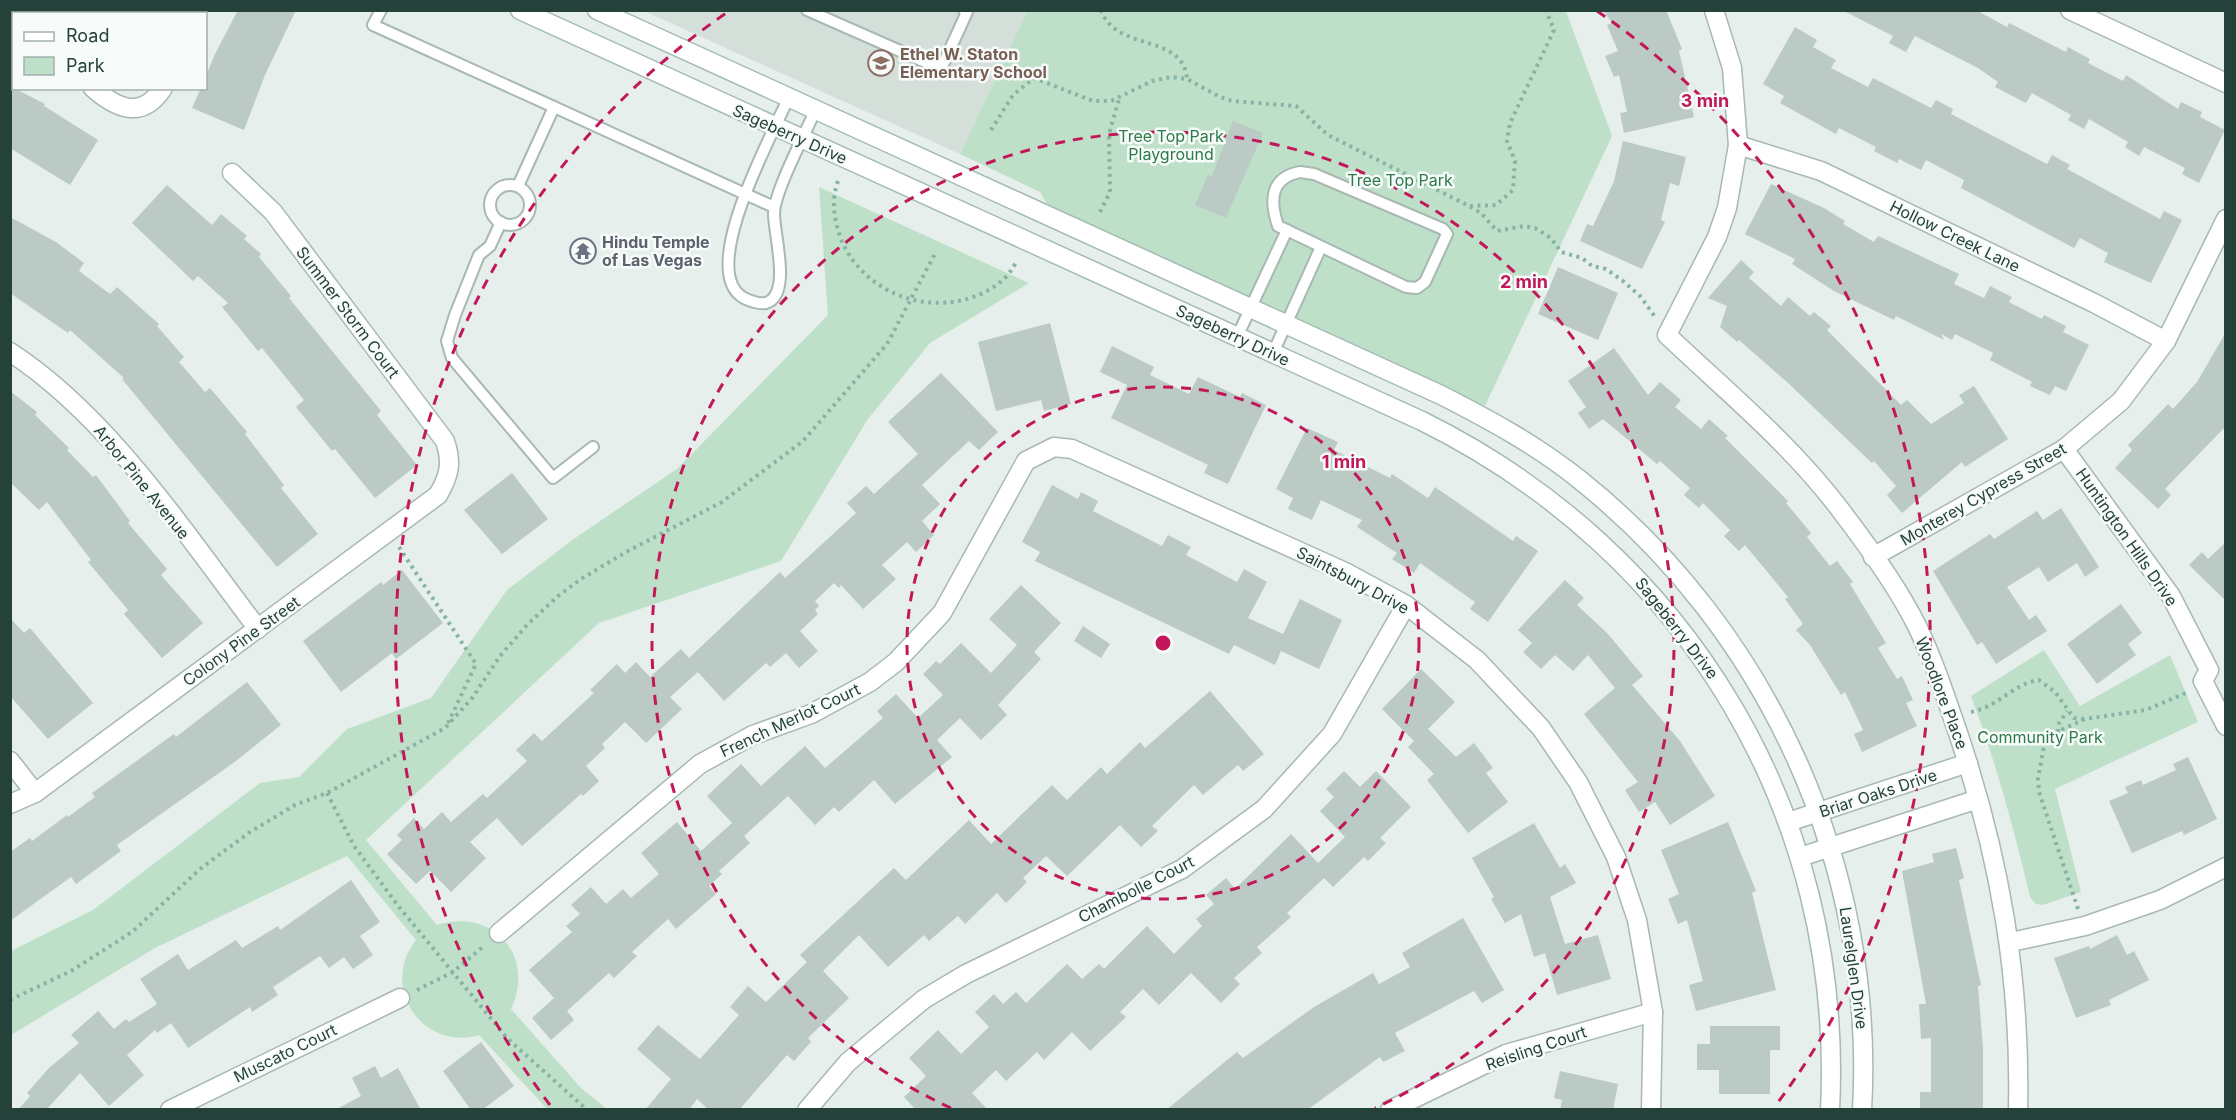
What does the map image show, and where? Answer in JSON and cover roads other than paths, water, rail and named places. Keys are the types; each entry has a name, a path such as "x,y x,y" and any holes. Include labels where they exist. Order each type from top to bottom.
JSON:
{"street":[{"name":"Sageberry Drive","path":"520,10 1451,435 1506,468 1589,531 1640,580 1705,661 1752,740 1794,840"},
{"name":"Sageberry Drive","path":"597,10 630,17 789,97 1441,395 1500,426 1555,461 1606,502 1675,571 1728,636 1780,726 1822,821"},
{"path":"1714,10 1732,68 1738,145"},
{"path":"2070,10 2226,82"},
{"path":"95,90 111,104 130,109 148,104 161,90"},
{"name":"Hollow Creek Lane","path":"1738,145 1821,171 2094,303 2166,341"},
{"name":"Woodlore Place","path":"1738,145 1727,208 1717,237 1667,334 1764,423 1842,511 1916,625 1952,715 1995,859 2011,942 2020,1046 2018,1110"},
{"name":"Summer Storm Court","path":"232,173 273,212 445,441 451,459"},
{"name":"Monterey Cypress Street","path":"1873,557 2064,449 2121,401 2166,341 2226,219"},
{"name":"Arbor Pine Avenue","path":"10,352 38,370 108,435 258,628"},
{"name":"Saintsbury Drive","path":"1026,461 1054,447 1072,449 1345,572 1406,605 1477,660 1541,728 1578,782 1616,857 1637,920 1653,1012 1651,1110"},
{"name":"Huntington Hills Drive","path":"2064,449 2171,596 2209,670 2203,681"},
{"name":"Colony Pine Street","path":"10,804 35,793 438,495 448,478 451,459"},
{"name":"French Merlot Court","path":"499,933 700,764 753,735 811,714 870,682 896,662 942,614 1026,461"},
{"name":"Chambolle Court","path":"807,1110 848,1062 924,999 966,974 1182,869 1264,809 1332,734 1406,605"},
{"path":"2226,665 2203,681 2226,726"},
{"path":"10,761 35,793"},
{"name":"Briar Oaks Drive","path":"1794,840 1822,821 1968,764"},
{"path":"1794,840 1831,847 1978,799"},
{"name":"Laurelglen Drive","path":"1822,821 1849,918 1859,983 1864,1058 1862,1110"},
{"name":"Laurelglen Drive","path":"1794,840 1819,938 1825,973 1832,1047 1830,1110"},
{"path":"2011,942 2085,926 2160,900 2226,867"},
{"name":"Muscato Court","path":"170,1110 400,998"},
{"name":"Reisling Court","path":"1390,1110 1506,1054 1653,1012"}],"lane":[{"path":"381,10 373,26 774,207"},
{"path":"807,10 941,69 967,12 964,10"},
{"path":"789,97 745,195 729,246 727,271 738,295 752,302 766,303 775,297 782,284 774,229 774,207 816,109"},
{"path":"518,186 554,107"},
{"path":"1300,172 1324,179 1443,229 1447,234 1425,282 1417,288 1406,287 1287,230 1278,226 1271,200 1274,192 1290,174 1300,172"},
{"path":"518,186 524,190 530,202 528,214 518,223 501,222 491,210 492,198 500,188 518,186"},
{"path":"501,222 490,246 479,255 455,315 447,341 452,358 553,478 593,447"},
{"path":"1237,337 1287,230"},
{"path":"1273,353 1322,247"}],"place":[{"name":"Ethel W. Staton Elementary School","path":"881,63"},
{"name":"Hindu Temple of Las Vegas","path":"583,251"}],"park label":[{"name":"Tree Top Park Playground","path":"1171,145"},
{"name":"Tree Top Park","path":"1400,180"},
{"name":"Community Park","path":"2040,737"}]}
